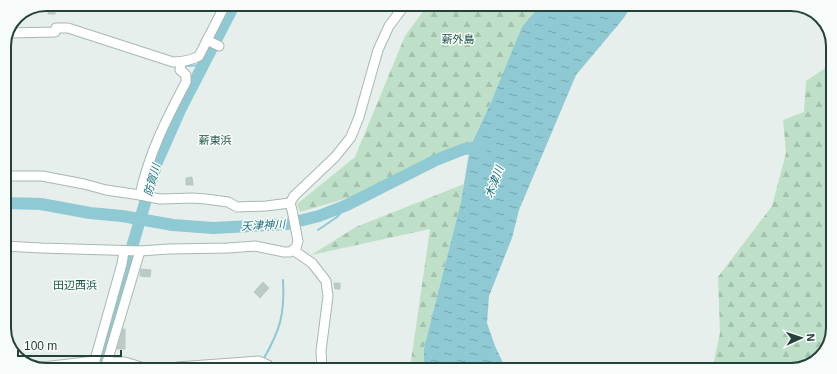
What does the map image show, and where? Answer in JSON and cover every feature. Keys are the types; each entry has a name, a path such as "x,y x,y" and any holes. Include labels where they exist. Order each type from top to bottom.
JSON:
{"street":[{"path":"14,33 55,32 56,28 68,28 173,62 181,62 192,60 199,56 222,11"},
{"path":"11,246 140,251 255,246 290,252 298,244 290,203 294,196 338,154 351,137 378,50 389,26 400,11"},
{"path":"208,41 218,46"},
{"path":"140,195 145,171 162,129 186,82 186,75 180,70 181,62"},
{"path":"11,176 42,176 106,190 160,199 206,199 228,202 237,207 290,203"},
{"path":"293,250 312,263 326,281 328,296 321,351 322,363"},
{"path":"94,363 122,264 124,251"},
{"path":"128,363 107,362 140,251"},
{"path":"232,363 260,361 264,363"}],"green space":[{"path":"423,11 538,11 469,148 436,160 351,197 300,212 297,204 355,157 405,36"},
{"path":"826,68 825,335 816,353 800,362 714,363 720,333 718,277 772,206 786,153 783,120 804,112 806,81"},
{"path":"464,184 461,202 424,348 424,363 411,363 430,229 311,255 356,227"}],"water":[{"name":"木津川","path":"536,11 628,11 576,75 519,210 512,238 489,296 487,323 503,363 424,363 424,348 461,202 470,147 492,100 522,27"}],"building":[{"path":"48,11 55,11 55,14 48,14"},
{"path":"192,177 193,185 186,185 186,178"},
{"path":"141,269 151,270 150,277 140,276"},
{"path":"263,282 269,288 260,298 254,292"},
{"path":"334,283 340,283 340,289 335,289"},
{"path":"123,329 125,329 125,349 117,349"}],"waterway":[{"name":"防賀川","path":"100,363 115,305 157,162 180,110 231,11"},
{"path":"185,66 203,65"},
{"name":"天津神川","path":"11,203 41,204 173,225 213,228 287,224 319,216 347,205 436,160 464,149 485,146"},
{"path":"318,230 337,217 347,205"},
{"path":"263,360 274,340 280,322 283,303 283,280"}],"district":[{"name":"薪外島","path":"458,39"},
{"name":"薪東浜","path":"215,140"},
{"name":"田辺西浜","path":"75,285"}]}
